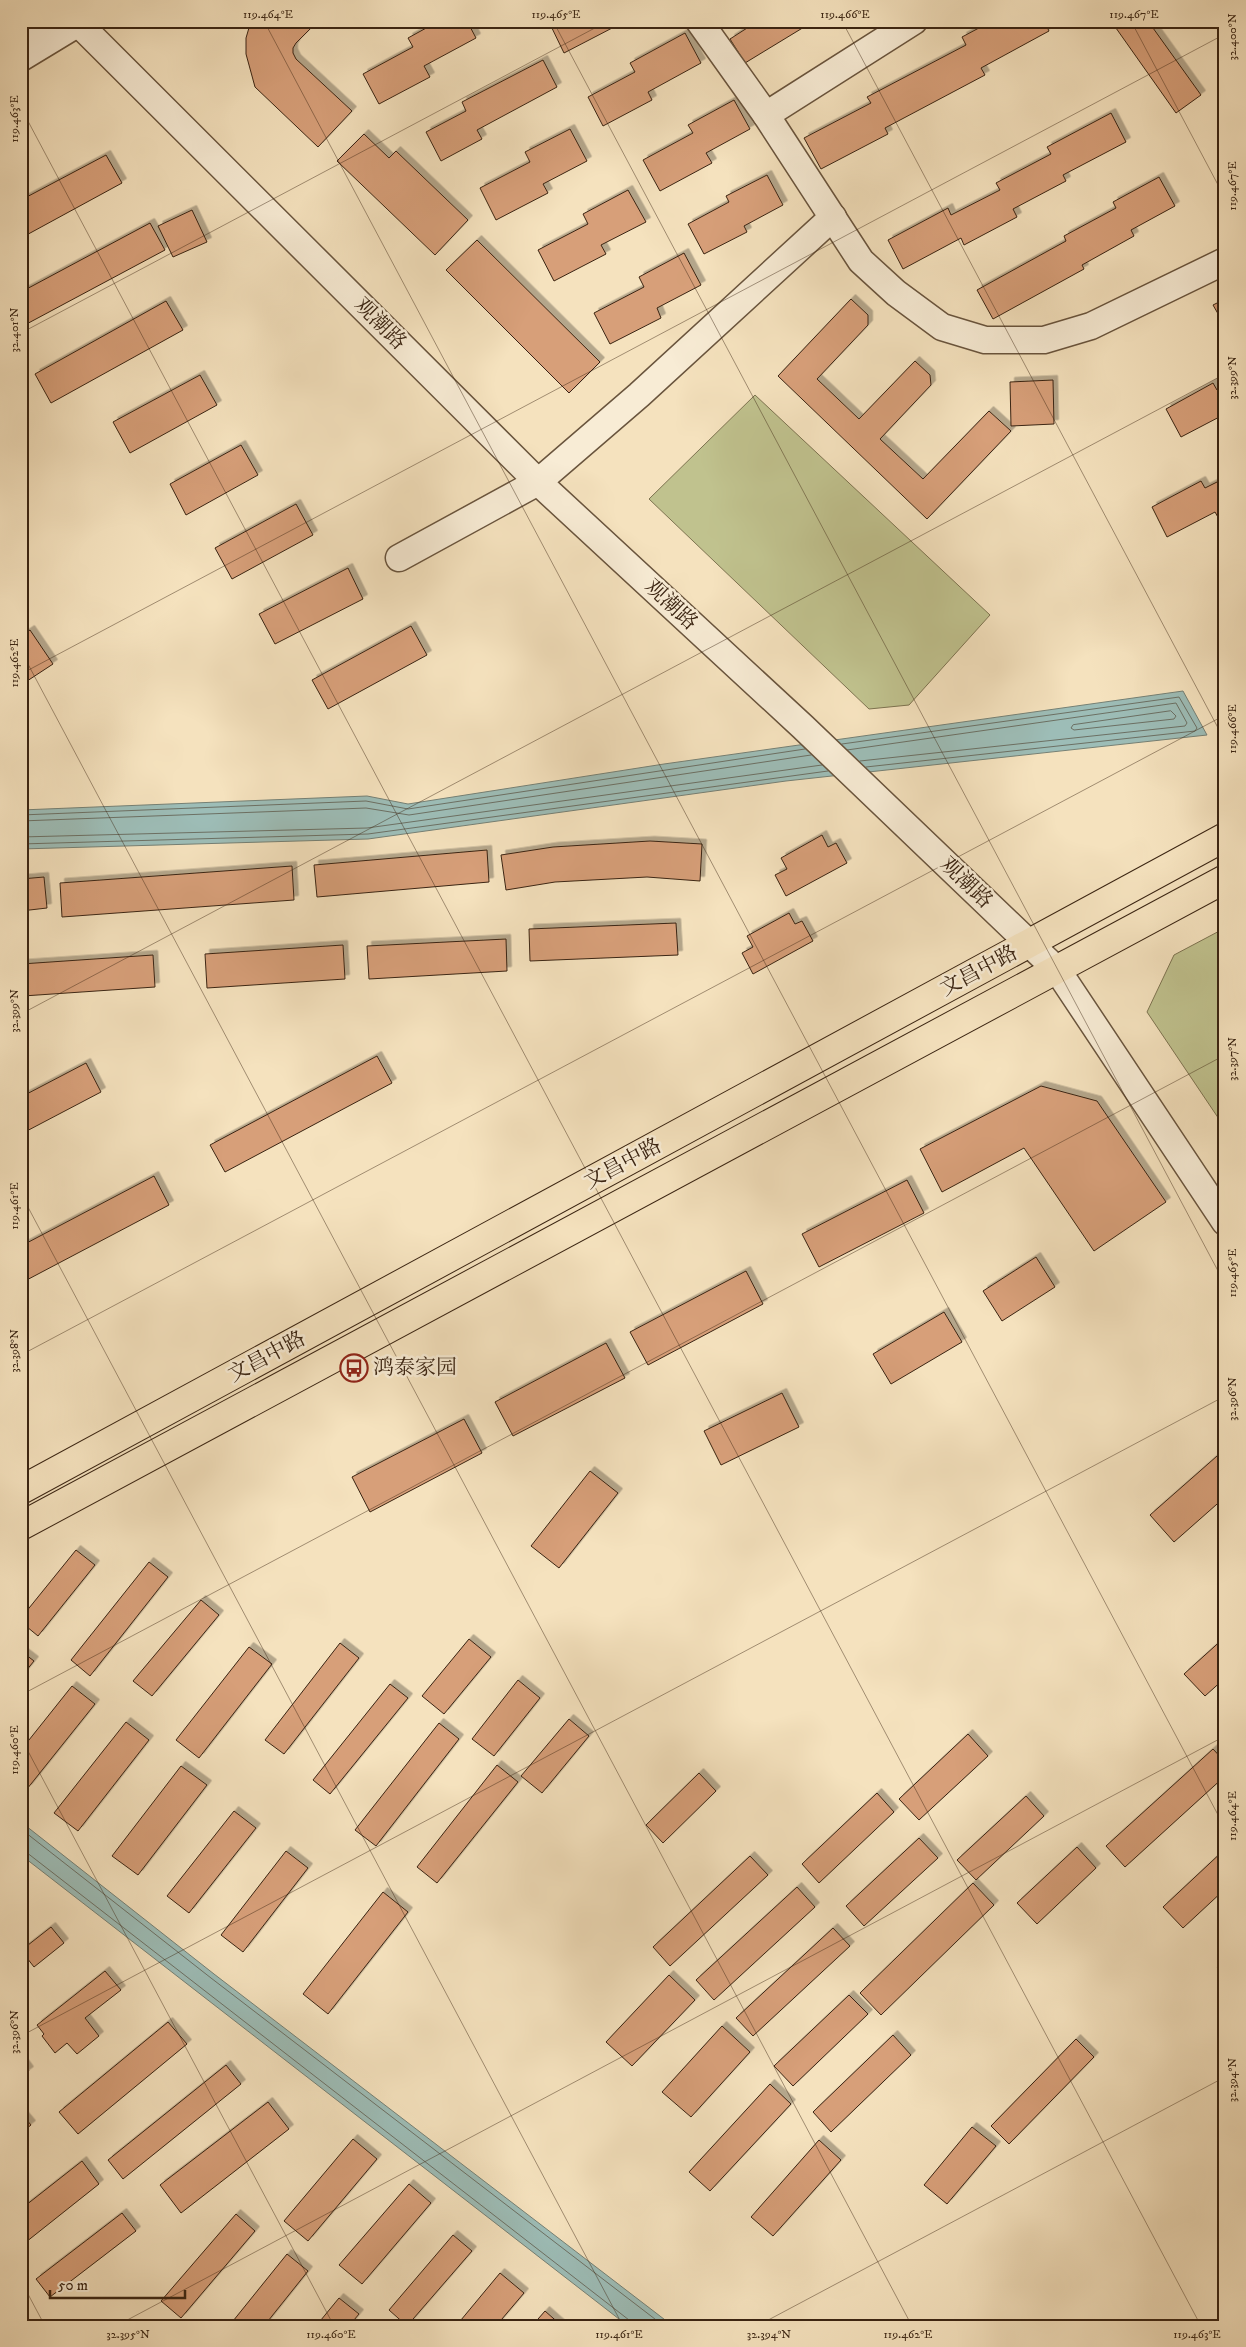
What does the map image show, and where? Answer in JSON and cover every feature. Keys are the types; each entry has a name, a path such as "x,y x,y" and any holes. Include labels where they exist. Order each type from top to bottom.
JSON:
{"main road":[{"name":"文昌中路","path":"21,1490 1225,838"},
{"name":"文昌中路","path":"21,1526 1225,879"}],"street":[{"path":"21,34 42,21"},
{"path":"699,21 766,115 861,261 896,293 942,326 985,340 1044,340 1091,326 1225,261"},
{"path":"766,115 914,21"},
{"path":"21,58 79,22"},
{"name":"观潮路","path":"79,22 538,482 803,727 1058,970 1225,1222"},
{"path":"400,558 538,482 639,395 833,217"}],"green space":[{"path":"755,395 990,615 909,705 869,709 649,499"},
{"path":"1225,928 1225,1128 1147,1012 1174,955"}],"water":[{"path":"1183,691 1207,735 786,781 368,839 21,849 21,810 367,796 408,804 664,764"},
{"path":"21,1822 214,1974 673,2326 628,2326 21,1855"}],"building":[{"path":"251,21 318,21 296,43 293,53 296,59 352,111 318,147 255,87 246,54 246,38"},
{"path":"439,21 467,21 476,38 424,66 430,77 379,104 363,74 413,47 408,38"},
{"path":"614,21 616,26 564,53 549,22"},
{"path":"758,21 814,21 745,63 730,39"},
{"path":"992,21 1044,21 1049,31 981,68 985,75 885,128 888,134 821,169 804,138 871,103 867,97 966,45 962,37"},
{"path":"1111,21 1148,21 1201,95 1176,113"},
{"path":"685,33 701,63 648,92 652,100 603,126 588,97 635,72 630,63"},
{"path":"543,60 557,87 477,130 482,139 441,161 426,132 466,111 462,102"},
{"path":"734,100 750,129 706,153 712,163 660,191 643,160 693,133 688,125"},
{"path":"1111,113 1126,142 1063,175 1066,181 1013,209 1017,217 964,245 961,238 903,269 888,240 948,208 951,215 1000,190 996,183 1051,154 1047,147"},
{"path":"570,129 587,161 543,184 548,193 496,220 480,188 530,162 525,152"},
{"path":"364,134 389,158 396,151 468,220 435,255 337,161"},
{"path":"106,155 122,183 21,238 21,200"},
{"path":"767,175 783,205 744,226 747,232 704,254 688,224 729,202 726,196"},
{"path":"1159,177 1175,206 1131,230 1134,236 1082,265 1084,269 993,319 977,290 1066,241 1064,236 1116,208 1113,202"},
{"path":"628,190 646,222 601,245 606,254 554,281 538,250 588,224 583,214"},
{"path":"192,210 207,242 173,257 158,226"},
{"path":"150,223 165,250 21,327 21,292"},
{"path":"477,240 600,362 569,393 446,270"},
{"path":"684,253 701,285 657,308 661,318 610,344 594,313 644,287 639,277"},
{"path":"851,299 868,315 868,325 817,379 859,419 915,361 930,375 931,385 880,439 923,479 989,411 1011,431 927,519 778,376"},
{"path":"1225,299 1225,326 1213,305"},
{"path":"166,301 183,330 51,403 35,374"},
{"path":"200,375 217,405 130,453 113,422"},
{"path":"1053,380 1054,424 1011,426 1010,382"},
{"path":"1213,383 1217,390 1225,385 1225,414 1181,437 1166,409"},
{"path":"241,445 258,475 186,515 170,484"},
{"path":"1225,478 1225,515 1219,519 1215,512 1167,537 1152,507 1201,481 1205,488"},
{"path":"296,504 313,535 232,579 215,548"},
{"path":"348,568 363,599 275,644 259,614"},
{"path":"411,626 427,655 328,709 312,680"},
{"path":"30,630 53,664 21,685 21,636"},
{"path":"822,835 828,847 836,843 847,863 786,896 775,875 787,869 781,858"},
{"path":"650,841 702,844 700,881 647,877 555,882 506,890 501,855 553,847"},
{"path":"487,850 489,882 317,897 314,865"},
{"path":"292,866 294,900 62,917 60,883"},
{"path":"44,877 47,908 21,911 21,879"},
{"path":"789,913 795,924 802,921 813,941 753,974 742,953 753,947 747,936"},
{"path":"676,923 678,955 530,961 529,929"},
{"path":"506,939 507,971 369,979 367,946"},
{"path":"343,945 345,979 207,988 205,954"},
{"path":"153,955 155,987 23,996 21,964"},
{"path":"377,1056 392,1083 225,1172 210,1145"},
{"path":"86,1063 101,1092 21,1134 21,1097"},
{"path":"1041,1086 1097,1101 1166,1202 1094,1251 1024,1148 942,1192 920,1149"},
{"path":"154,1176 169,1205 21,1283 21,1246"},
{"path":"907,1180 924,1213 819,1267 802,1234"},
{"path":"1036,1257 1055,1287 1002,1321 983,1291"},
{"path":"746,1271 763,1304 648,1365 630,1332"},
{"path":"944,1312 962,1342 891,1384 873,1354"},
{"path":"606,1343 625,1378 513,1436 495,1402"},
{"path":"782,1393 799,1427 721,1465 704,1431"},
{"path":"464,1419 482,1453 370,1512 352,1477"},
{"path":"1225,1449 1225,1497 1174,1542 1150,1515"},
{"path":"590,1471 618,1493 559,1568 531,1546"},
{"path":"76,1550 95,1565 38,1636 21,1622 21,1618"},
{"path":"149,1562 168,1577 90,1676 71,1660"},
{"path":"201,1600 219,1615 152,1696 133,1681"},
{"path":"1225,1637 1225,1678 1205,1696 1184,1674"},
{"path":"469,1639 491,1657 444,1714 422,1696"},
{"path":"340,1643 359,1658 284,1754 265,1740"},
{"path":"249,1647 272,1664 199,1758 176,1740"},
{"path":"21,1651 34,1661 21,1677"},
{"path":"518,1680 540,1698 494,1756 472,1739"},
{"path":"390,1684 408,1698 330,1794 313,1780"},
{"path":"72,1686 95,1704 27,1789 21,1785 21,1750"},
{"path":"569,1719 589,1736 542,1793 521,1776"},
{"path":"126,1722 149,1740 78,1831 54,1813"},
{"path":"439,1723 459,1739 376,1846 355,1830"},
{"path":"968,1734 988,1756 919,1820 899,1799"},
{"path":"1213,1749 1225,1762 1225,1776 1125,1867 1106,1846"},
{"path":"497,1765 518,1782 437,1883 417,1867"},
{"path":"181,1766 207,1785 138,1875 112,1856"},
{"path":"699,1773 716,1791 663,1843 646,1825"},
{"path":"877,1793 894,1812 819,1883 802,1864"},
{"path":"1026,1796 1044,1816 976,1880 957,1860"},
{"path":"234,1811 256,1828 189,1913 167,1896"},
{"path":"919,1838 938,1858 864,1926 846,1906"},
{"path":"1077,1847 1096,1868 1037,1924 1017,1903"},
{"path":"1225,1849 1225,1889 1183,1928 1163,1907"},
{"path":"286,1851 308,1868 243,1952 221,1935"},
{"path":"750,1856 768,1875 670,1966 653,1947"},
{"path":"973,1883 994,1905 881,2015 860,1993"},
{"path":"797,1887 815,1907 714,2000 696,1980"},
{"path":"383,1892 408,1912 328,2014 303,1994"},
{"path":"51,1927 64,1943 34,1967 27,1958 21,1963 21,1947 23,1949"},
{"path":"833,1928 850,1946 753,2036 736,2018"},
{"path":"1225,1960 1225,1976 1217,1967"},
{"path":"105,1971 121,1990 85,2018 99,2036 77,2054 67,2043 55,2053 42,2036 44,2034 37,2025"},
{"path":"669,1975 695,2000 632,2066 606,2042"},
{"path":"849,1995 868,2014 793,2086 774,2066"},
{"path":"168,2022 187,2044 78,2134 59,2112"},
{"path":"722,2026 750,2052 691,2117 662,2092"},
{"path":"893,2035 911,2055 831,2132 813,2112"},
{"path":"1076,2039 1094,2057 1009,2144 991,2126"},
{"path":"21,2060 29,2071 21,2077"},
{"path":"226,2065 241,2084 123,2179 108,2160"},
{"path":"770,2084 791,2104 710,2191 689,2172"},
{"path":"268,2102 289,2129 181,2213 160,2185"},
{"path":"21,2113 31,2125 21,2133"},
{"path":"972,2127 996,2146 947,2204 924,2185"},
{"path":"353,2139 377,2159 308,2241 284,2221"},
{"path":"819,2140 841,2160 773,2236 751,2217"},
{"path":"82,2161 99,2184 21,2246 21,2209"},
{"path":"409,2184 431,2203 362,2284 339,2265"},
{"path":"122,2213 136,2231 50,2297 36,2279"},
{"path":"236,2214 255,2231 181,2318 161,2301"},
{"path":"453,2235 472,2251 407,2326 389,2310"},
{"path":"287,2254 308,2271 264,2326 229,2326"},
{"path":"500,2273 524,2293 496,2326 456,2326"},
{"path":"339,2298 359,2314 349,2326 316,2326"},
{"path":"545,2311 562,2326 532,2326"}],"place":[{"name":"鸿泰家园","path":"354,1368"}]}
